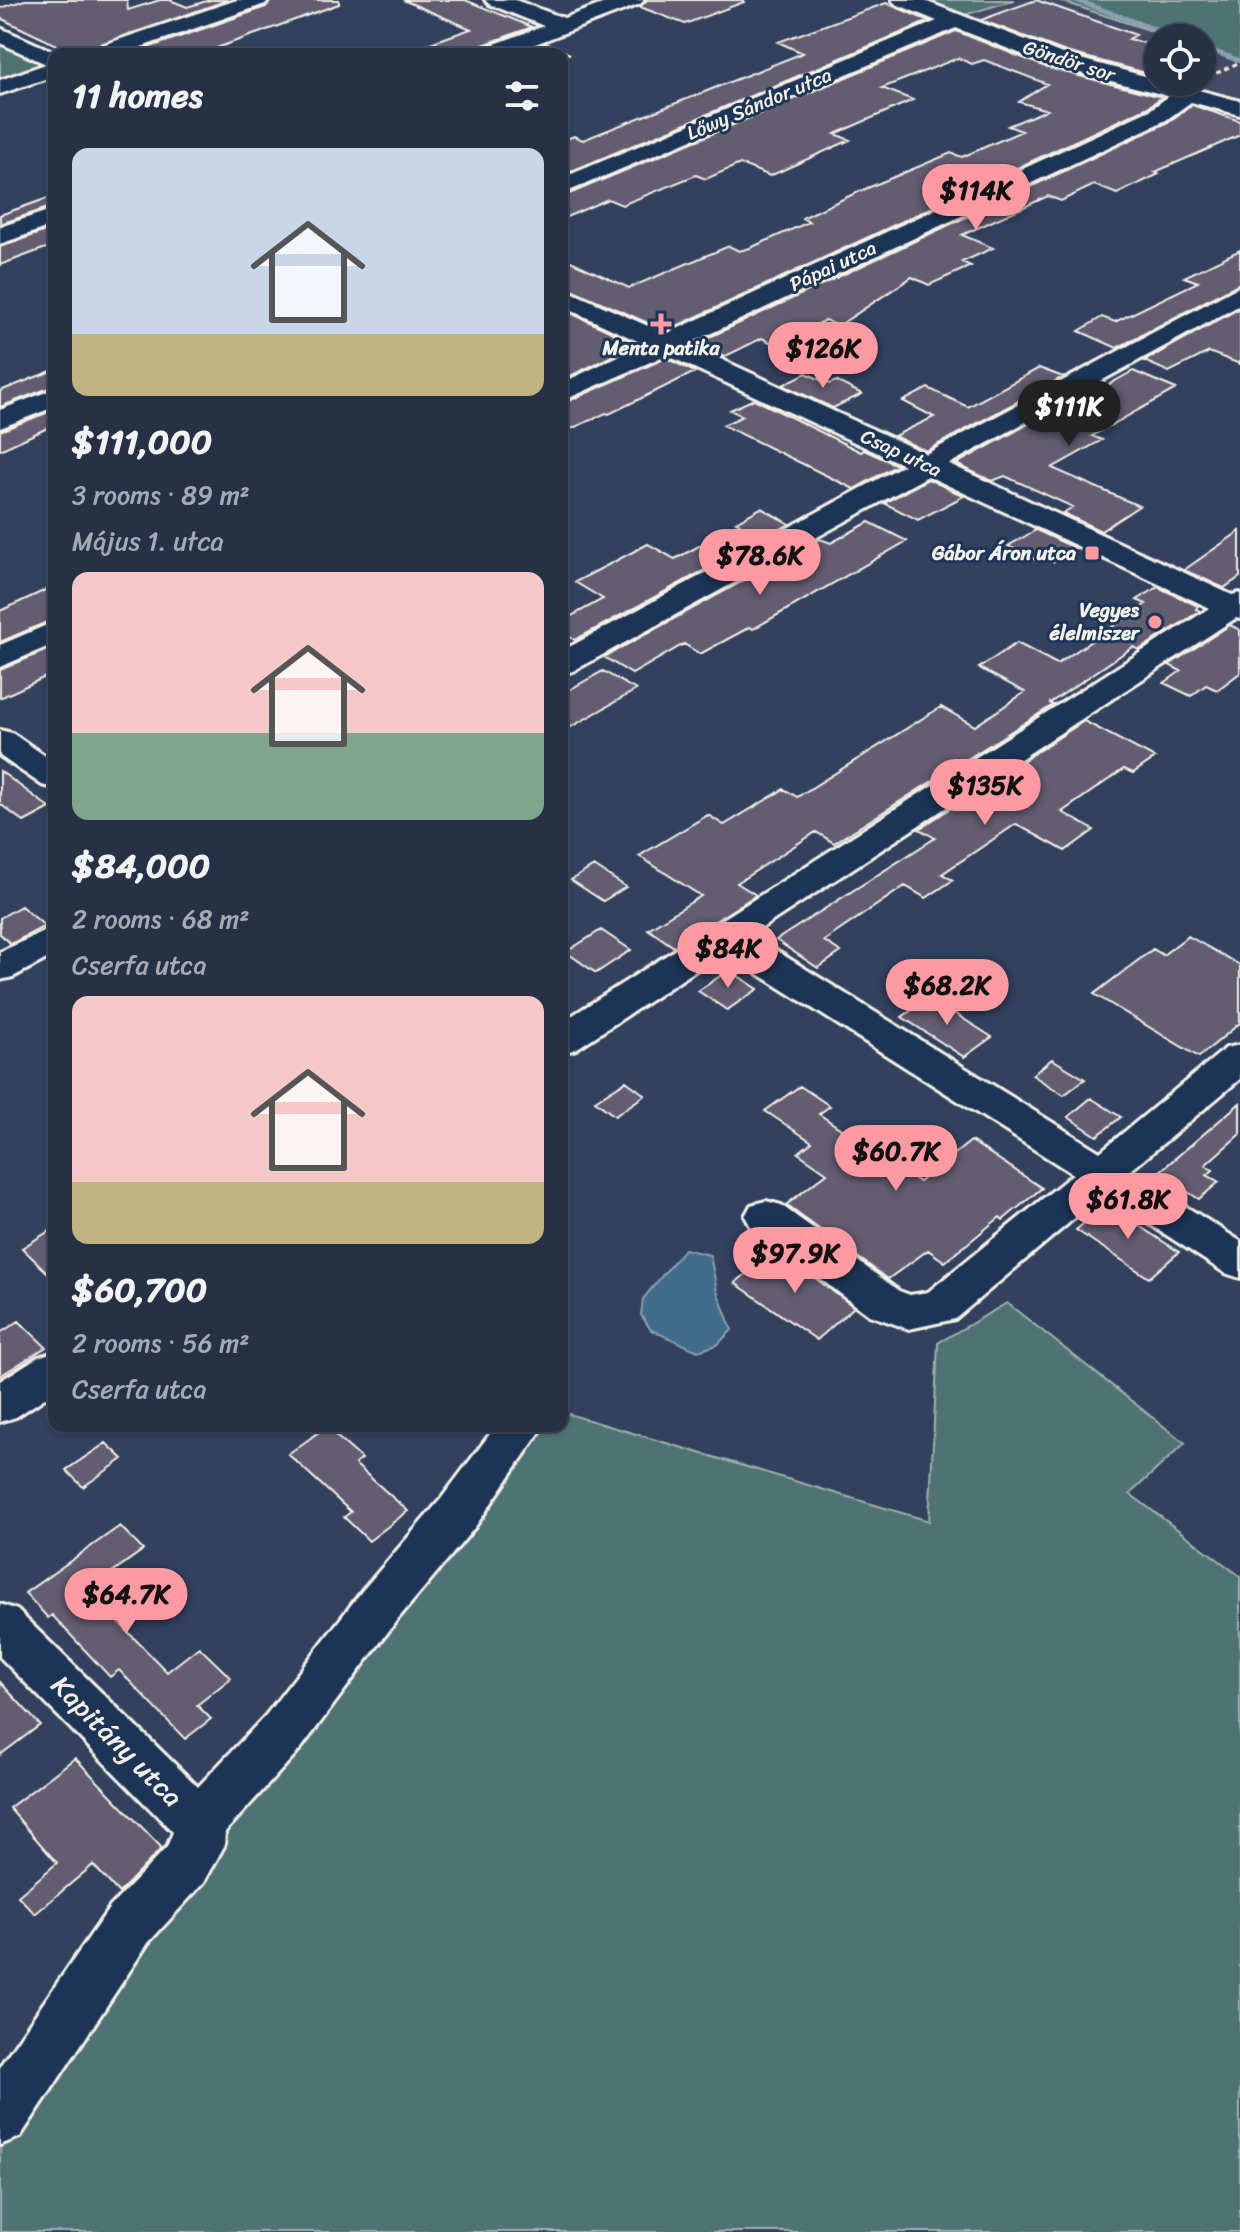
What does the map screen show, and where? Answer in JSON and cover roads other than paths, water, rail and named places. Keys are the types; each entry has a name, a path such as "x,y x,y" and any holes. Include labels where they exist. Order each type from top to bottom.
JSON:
{"street":[{"path":"117,48 258,0"},
{"path":"496,0 564,26"},
{"path":"505,48 633,0"},
{"name":"Göndör sor","path":"903,0 1080,68 1144,83"},
{"name":"Lőwy Sándor utca","path":"568,184 955,21"},
{"path":"0,35 48,57"},
{"path":"0,87 48,71"},
{"name":"Pápai utca","path":"568,390 1158,115 1185,96"},
{"name":"Göndör sor","path":"1195,96 1240,108"},
{"path":"0,236 48,218"},
{"path":"568,661 1240,294"},
{"name":"Csap utca","path":"568,299 1238,606"},
{"path":"0,420 48,400"},
{"path":"568,1036 1238,606"},
{"path":"0,657 48,635"},
{"path":"0,740 48,774"},
{"path":"725,936 911,1050 1240,1262"},
{"path":"0,968 48,942"},
{"path":"766,1216 884,1303 909,1312 940,1307 1240,1058"},
{"path":"0,1404 48,1373"},
{"path":"0,2117 129,1925 186,1864 198,1846 199,1823 284,1731 379,1606 458,1513 517,1432"},
{"name":"Kapitány utca","path":"0,1625 199,1823"}],"waterway":[{"path":"1076,0 1144,25"},
{"path":"1216,52 1240,61"}],"place":[{"name":"Menta patika","path":"661,324"},
{"name":"Gábor Áron utca","path":"1092,553"},
{"name":"Vegyes élelmiszer","path":"1155,622"}]}
